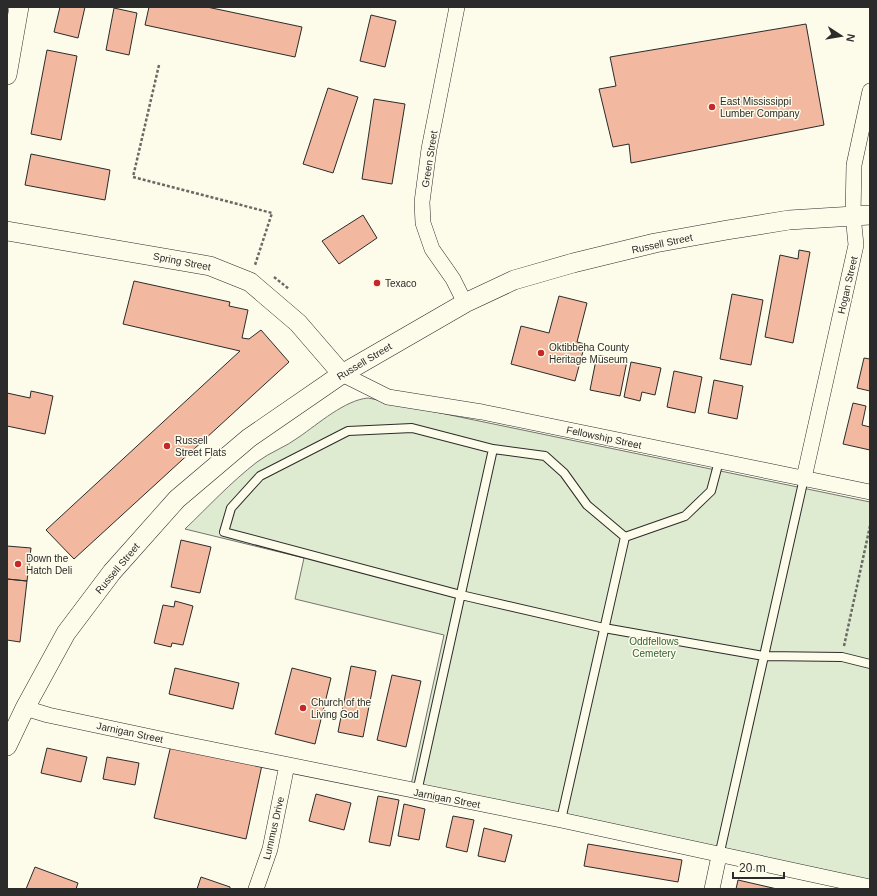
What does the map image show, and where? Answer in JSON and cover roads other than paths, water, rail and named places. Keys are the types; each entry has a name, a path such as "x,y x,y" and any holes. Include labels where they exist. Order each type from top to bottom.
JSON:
{"street":[{"path":"7,75 19,7"},
{"name":"Green Street","path":"457,7 429,149 422,202 423,223 432,249 453,279 465,303"},
{"name":"Hogan Street","path":"804,478 862,215 854,165 870,91"},
{"name":"Russell Street","path":"7,746 16,708 66,633 112,572 177,499 249,438 342,374 465,303 514,280 572,263 648,245 789,220 862,215"},
{"name":"Spring Street","path":"7,231 210,266 250,282 298,323 342,374"},
{"name":"Fellowship Street","path":"342,374 388,397 482,412 870,492"},
{"name":"Jarnigan Street","path":"16,708 417,792 561,820 719,856 870,887"},
{"name":"Lummus Drive","path":"256,889 270,849 287,765"},
{"path":"712,889 719,856"}],"lane":[{"path":"625,537 587,505 564,474 545,456 493,449 412,428 348,431 260,476 231,508 224,532 461,595 604,628 764,656 842,658 870,664"},
{"path":"417,792 493,449"},
{"path":"625,537 685,516 711,491 719,461"},
{"path":"719,856 804,478"},
{"path":"561,820 625,537"}],"place":[{"name":"East Mississippi Lumber Company","path":"712,107"},
{"name":"Texaco","path":"377,283"},
{"name":"Oktibbeha County Heritage Museum","path":"541,353"},
{"name":"Russell Street Flats","path":"167,446"},
{"name":"Down the Hatch Deli","path":"18,564"},
{"name":"Church of the Living God","path":"303,708"}],"park label":[{"name":"Oddfellows Cemetery","path":"654,646"}]}
